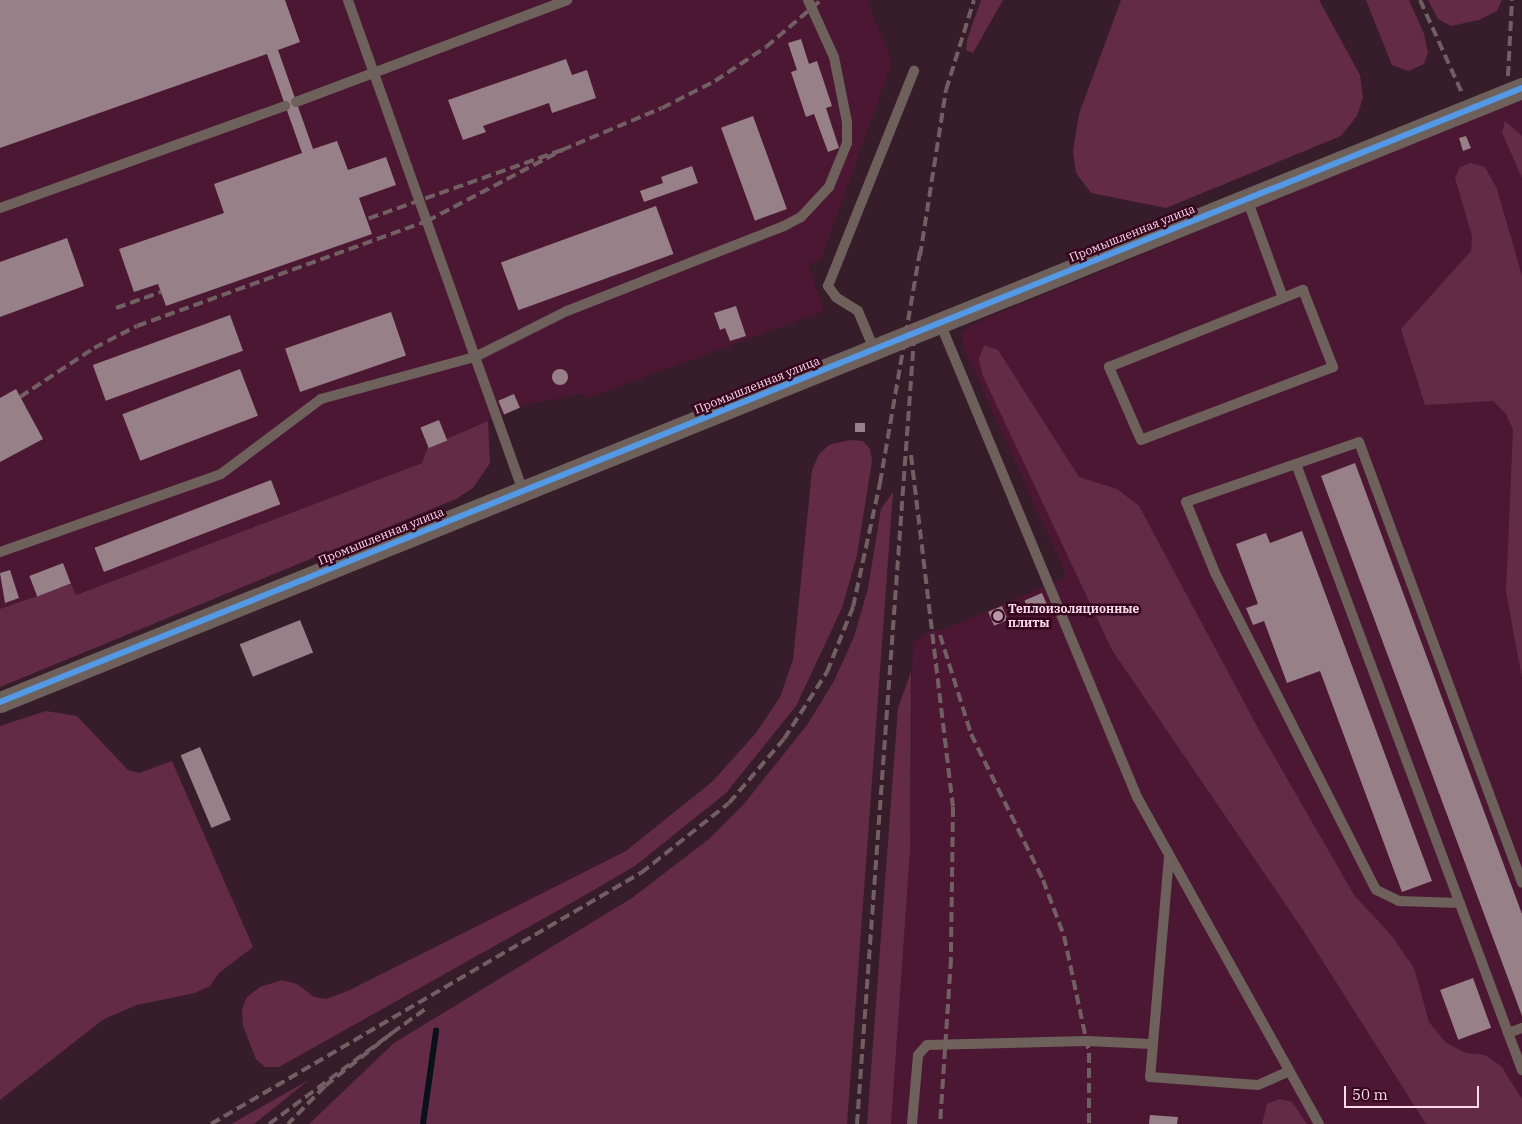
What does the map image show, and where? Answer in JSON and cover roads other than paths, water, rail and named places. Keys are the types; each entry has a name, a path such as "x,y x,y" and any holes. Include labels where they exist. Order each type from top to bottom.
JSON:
{"street":[{"name":"Промышленная улица","path":"0,702 1522,88"}],"lane":[{"path":"348,0 523,491"},
{"path":"296,102 567,0"},
{"path":"0,552 221,474 321,399 475,357 567,311 784,226 816,204 840,165 848,122 834,57 808,0"},
{"path":"874,349 858,311 836,297 828,286 914,72"},
{"path":"0,208 285,106"},
{"path":"1247,199 1283,298"},
{"path":"1303,290 1333,367 1141,440 1109,368 1283,298 1303,290"},
{"path":"940,323 1130,782 1169,857 1319,1124"},
{"path":"1460,903 1399,901 1376,890 1213,567 1186,502 1359,442 1522,883"},
{"path":"1296,464 1522,1070"},
{"path":"1169,857 1150,1077 1258,1085 1289,1071"},
{"path":"1508,1033 1522,1028"},
{"path":"912,1124 918,1055 927,1045 1087,1041 1152,1044"}],"waterway":[{"path":"423,1124 436,1031"}],"railway":[{"path":"562,150 662,108 715,81 766,47 821,0"},
{"path":"920,256 946,90 974,0"},
{"path":"1420,0 1462,93"},
{"path":"1508,76 1512,0"},
{"path":"20,397 94,348 137,326 427,221 562,150 367,219"},
{"path":"211,1124 641,873 729,803 784,739 827,672 853,607 880,483 920,251"},
{"path":"116,308 161,292"},
{"path":"857,1124 915,324"},
{"path":"911,455 953,807 951,959 940,1124"},
{"path":"940,635 971,734 1043,880 1064,936 1089,1053 1089,1124"},
{"path":"392,1033 428,1007"},
{"path":"269,1124 392,1033 325,1086 288,1124"}],"place":[{"name":"Теплоизоляционные плиты","path":"998,616"}]}
